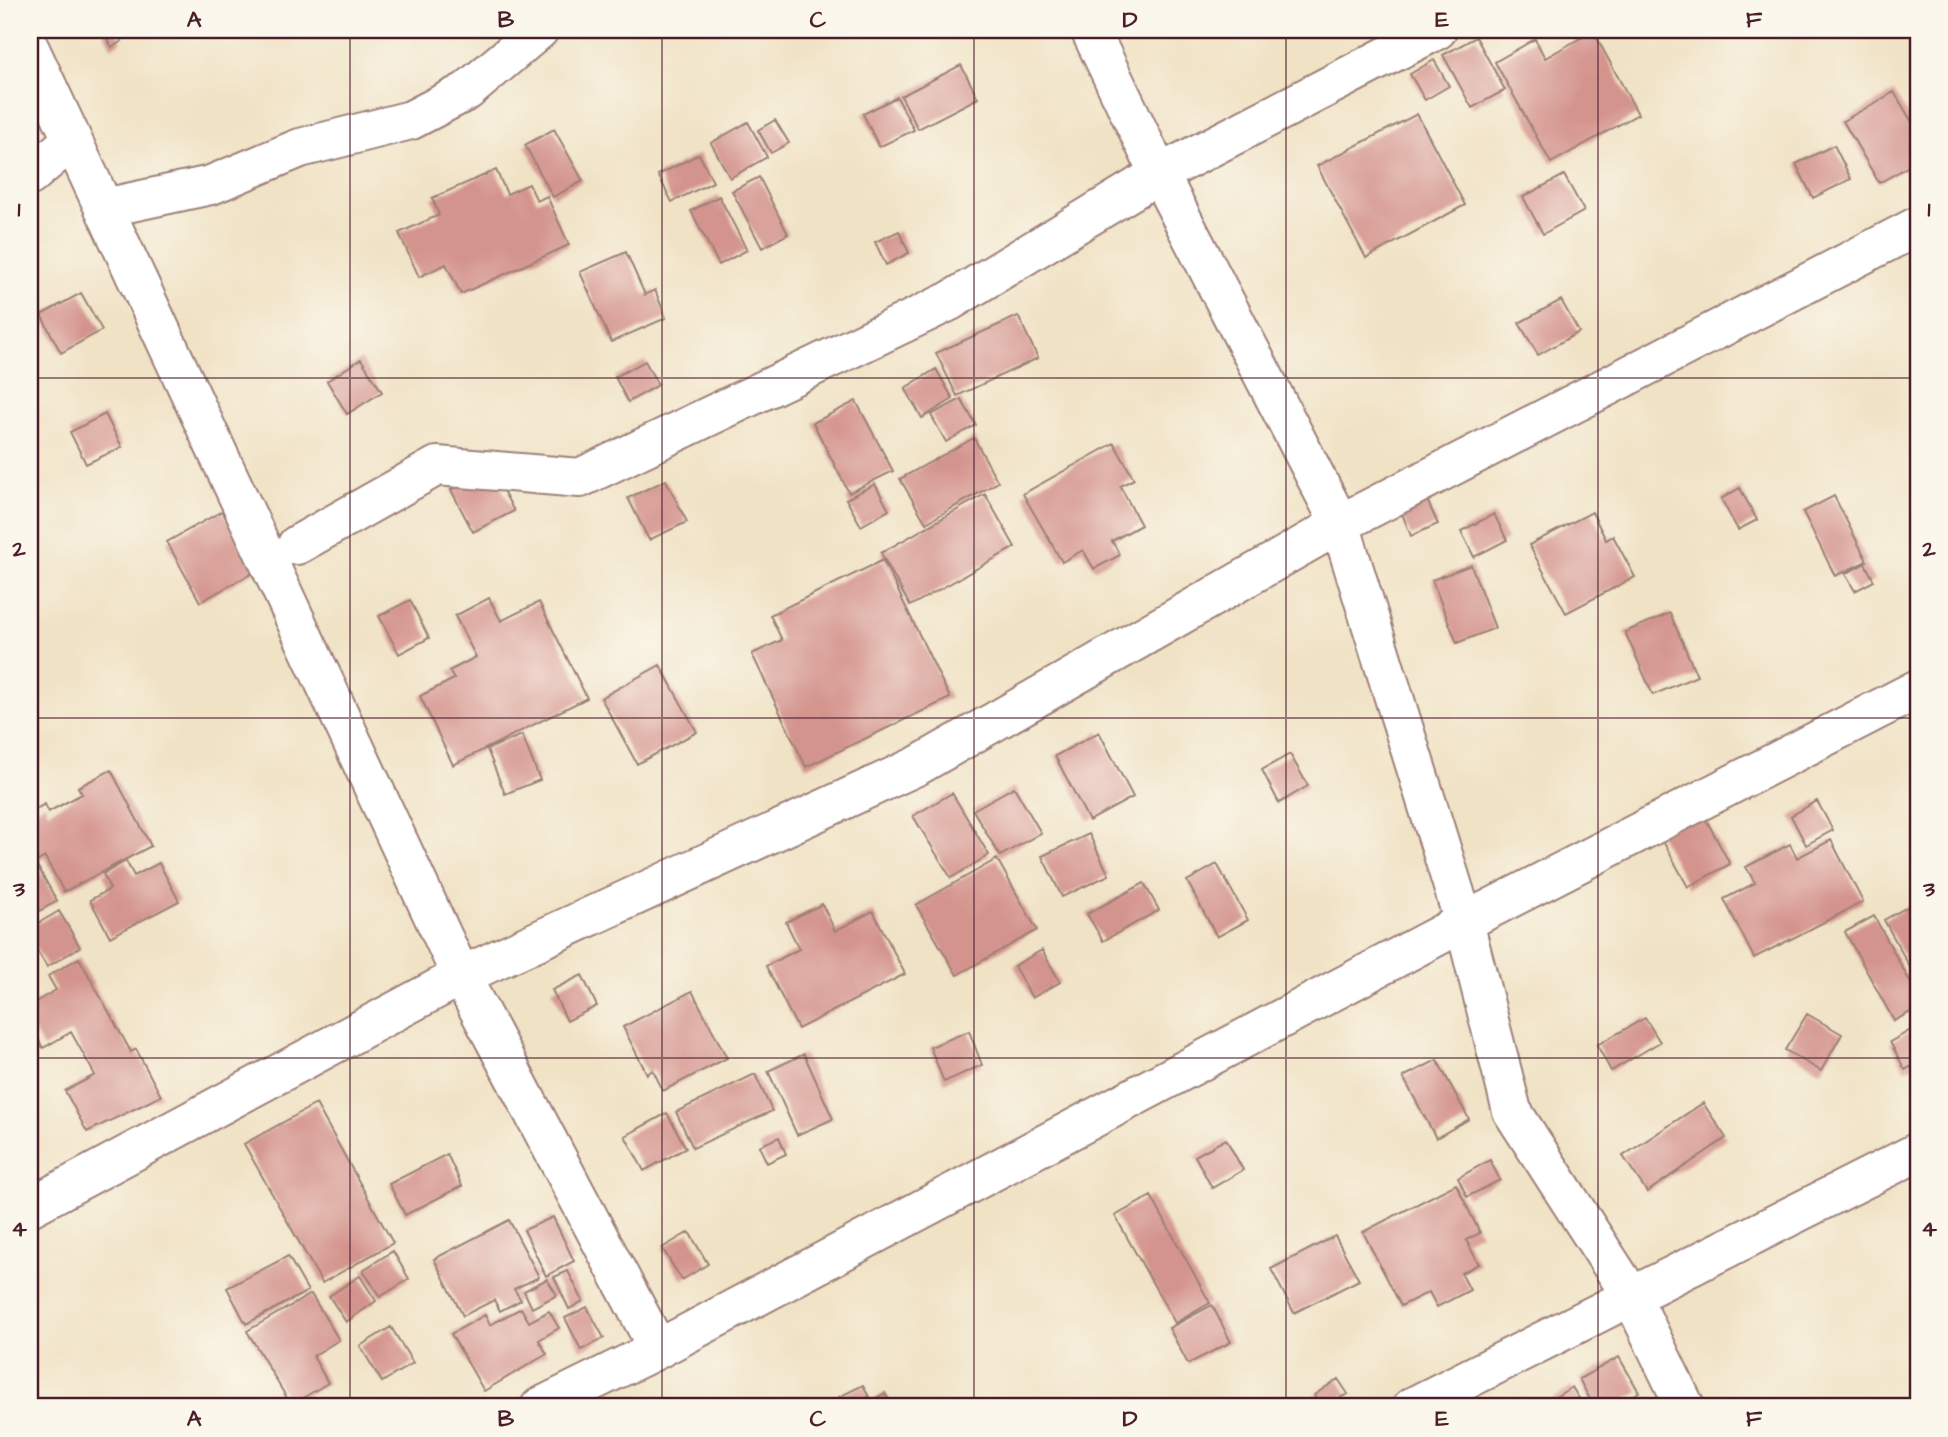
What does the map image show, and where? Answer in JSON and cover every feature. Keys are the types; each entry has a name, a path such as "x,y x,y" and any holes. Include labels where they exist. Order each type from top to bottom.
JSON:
{"street":[{"path":"104,208 211,185 300,148 411,120 467,90 539,30"},
{"path":"1090,30 1159,174 1340,524 1464,922 1512,1111 1632,1297 1685,1407"},
{"path":"297,545 437,466 580,478 950,301 1159,174 1437,30"},
{"path":"30,49 461,976 659,1349"},
{"path":"30,176 72,140"},
{"path":"30,1207 461,976 917,766 1340,524 1918,226"},
{"path":"540,1407 659,1349 1464,922 1918,689"},
{"path":"1412,1407 1918,1152"}],"building":[{"path":"115,30 122,41 112,47 103,32"},
{"path":"1593,31 1638,114 1551,163 1495,62 1535,39 1545,58"},
{"path":"1476,37 1505,90 1472,108 1443,55"},
{"path":"1434,60 1449,86 1425,100 1410,74"},
{"path":"961,65 978,98 918,129 901,96"},
{"path":"1894,92 1918,132 1918,161 1879,183 1843,121"},
{"path":"897,97 914,130 879,147 863,114"},
{"path":"1417,114 1465,205 1366,258 1317,166"},
{"path":"775,120 789,143 771,153 758,130"},
{"path":"748,122 767,157 730,178 711,143"},
{"path":"554,129 583,181 553,197 525,145"},
{"path":"1834,145 1851,179 1813,198 1796,164"},
{"path":"699,154 713,182 672,202 658,175"},
{"path":"496,170 507,194 529,184 537,201 547,196 569,245 461,294 446,264 419,277 399,233 439,215 432,198"},
{"path":"1564,175 1584,211 1543,234 1523,197"},
{"path":"759,177 788,234 762,248 732,191"},
{"path":"719,196 747,250 719,265 691,211"},
{"path":"899,231 909,253 886,265 875,242"},
{"path":"626,252 645,295 655,290 666,318 611,342 580,272"},
{"path":"81,293 102,330 61,353 41,315"},
{"path":"1561,300 1579,332 1538,355 1519,323"},
{"path":"1018,316 1038,358 957,396 936,353"},
{"path":"361,359 382,392 347,414 327,381"},
{"path":"645,361 658,385 628,402 615,377"},
{"path":"936,369 953,399 922,418 905,388"},
{"path":"961,399 976,425 946,442 931,415"},
{"path":"856,401 893,471 849,493 813,423"},
{"path":"105,414 122,447 86,464 70,432"},
{"path":"974,438 998,482 926,523 900,479"},
{"path":"1114,443 1134,479 1120,486 1141,525 1112,541 1120,555 1094,569 1083,550 1062,562 1023,494"},
{"path":"491,468 514,511 473,532 451,490"},
{"path":"666,480 687,522 649,540 628,498"},
{"path":"875,484 889,510 861,526 846,499"},
{"path":"1740,488 1757,520 1738,530 1721,499"},
{"path":"985,494 1015,547 910,606 881,553"},
{"path":"1834,496 1867,561 1835,576 1803,512"},
{"path":"1427,500 1438,524 1411,536 1401,511"},
{"path":"222,511 256,571 200,602 167,542"},
{"path":"1592,512 1606,540 1613,536 1635,577 1566,613 1529,545"},
{"path":"1494,514 1507,540 1474,557 1461,531"},
{"path":"883,560 950,698 806,767 752,654 782,640 770,615"},
{"path":"1865,563 1874,581 1855,591 1845,574"},
{"path":"1471,565 1495,628 1457,643 1432,580"},
{"path":"489,598 501,621 539,602 587,698 453,765 420,696 454,679 449,671 476,657 455,616"},
{"path":"410,600 429,638 399,654 379,616"},
{"path":"1670,613 1697,676 1653,695 1625,632"},
{"path":"660,665 697,732 637,764 601,698"},
{"path":"1099,732 1133,797 1089,821 1055,756"},
{"path":"522,735 540,780 505,794 487,749"},
{"path":"1290,754 1308,786 1279,803 1262,770"},
{"path":"111,770 151,846 64,892 45,857 36,862 30,850 30,812 45,804 48,812 82,794 78,787"},
{"path":"1014,787 1041,833 1000,856 973,810"},
{"path":"952,793 989,855 951,878 913,816"},
{"path":"1817,801 1833,830 1806,845 1791,816"},
{"path":"1702,812 1730,864 1688,887 1659,834"},
{"path":"1089,834 1109,875 1062,897 1042,856"},
{"path":"1831,840 1863,902 1754,958 1724,899 1755,883 1746,867 1790,844 1797,858"},
{"path":"30,853 57,901 30,916"},
{"path":"997,859 1037,930 957,975 916,905"},
{"path":"126,861 134,876 159,863 179,901 110,937 90,900 110,889 103,874"},
{"path":"1217,864 1248,920 1217,937 1187,881"},
{"path":"1144,883 1159,910 1103,941 1087,914"},
{"path":"1918,901 1918,982 1884,920"},
{"path":"822,904 835,931 873,911 905,974 798,1029 766,966 799,949 786,922"},
{"path":"59,911 80,947 47,967 30,939 30,928"},
{"path":"1874,916 1918,996 1918,1008 1894,1021 1845,932"},
{"path":"1042,950 1060,982 1032,998 1014,966"},
{"path":"79,958 131,1052 136,1049 161,1096 87,1132 65,1091 95,1075 71,1032 43,1048 30,1024 30,1005 56,990 48,976"},
{"path":"582,975 597,1006 567,1021 552,990"},
{"path":"692,991 727,1058 663,1091 653,1070 647,1074 623,1027"},
{"path":"1807,1014 1842,1034 1821,1071 1785,1050"},
{"path":"1645,1018 1660,1042 1611,1071 1597,1045"},
{"path":"1918,1026 1918,1063 1905,1070 1890,1042"},
{"path":"969,1031 982,1065 944,1082 930,1047"},
{"path":"804,1054 833,1119 797,1135 768,1071"},
{"path":"1437,1060 1469,1119 1436,1138 1403,1077"},
{"path":"755,1074 772,1111 693,1148 676,1112"},
{"path":"1703,1103 1726,1138 1647,1192 1623,1156"},
{"path":"316,1104 393,1243 322,1283 244,1144"},
{"path":"667,1113 686,1148 644,1171 625,1136"},
{"path":"779,1137 786,1154 767,1163 759,1146"},
{"path":"1226,1139 1243,1170 1212,1188 1195,1156"},
{"path":"447,1154 462,1186 405,1215 389,1184"},
{"path":"1490,1160 1500,1180 1467,1197 1458,1178"},
{"path":"1456,1184 1480,1233 1466,1240 1479,1264 1461,1273 1470,1290 1437,1307 1429,1292 1401,1306 1363,1232"},
{"path":"1151,1196 1210,1303 1175,1323 1115,1216"},
{"path":"553,1217 574,1261 546,1276 524,1230"},
{"path":"509,1220 539,1277 514,1289 521,1300 500,1311 494,1300 463,1316 434,1259"},
{"path":"689,1232 708,1264 682,1280 662,1248"},
{"path":"1335,1236 1359,1280 1294,1313 1271,1269"},
{"path":"393,1251 409,1279 380,1297 363,1270"},
{"path":"288,1256 308,1291 246,1324 227,1288"},
{"path":"568,1271 583,1301 569,1309 554,1277"},
{"path":"360,1276 376,1301 346,1322 329,1296"},
{"path":"547,1279 557,1295 532,1308 524,1291"},
{"path":"311,1294 339,1340 313,1356 328,1383 291,1405 247,1331"},
{"path":"1212,1305 1231,1342 1188,1364 1169,1328"},
{"path":"587,1307 604,1338 581,1350 565,1318"},
{"path":"521,1308 529,1322 549,1311 559,1328 539,1340 547,1354 484,1391 451,1334 485,1315 490,1325"},
{"path":"391,1327 413,1363 382,1382 360,1346"},
{"path":"1619,1357 1639,1392 1613,1407 1594,1407 1579,1379"},
{"path":"1338,1379 1348,1394 1321,1407 1314,1395"},
{"path":"863,1385 871,1401 885,1393 893,1407 844,1407 839,1397"},
{"path":"1572,1387 1584,1407 1550,1407 1547,1402"}]}
